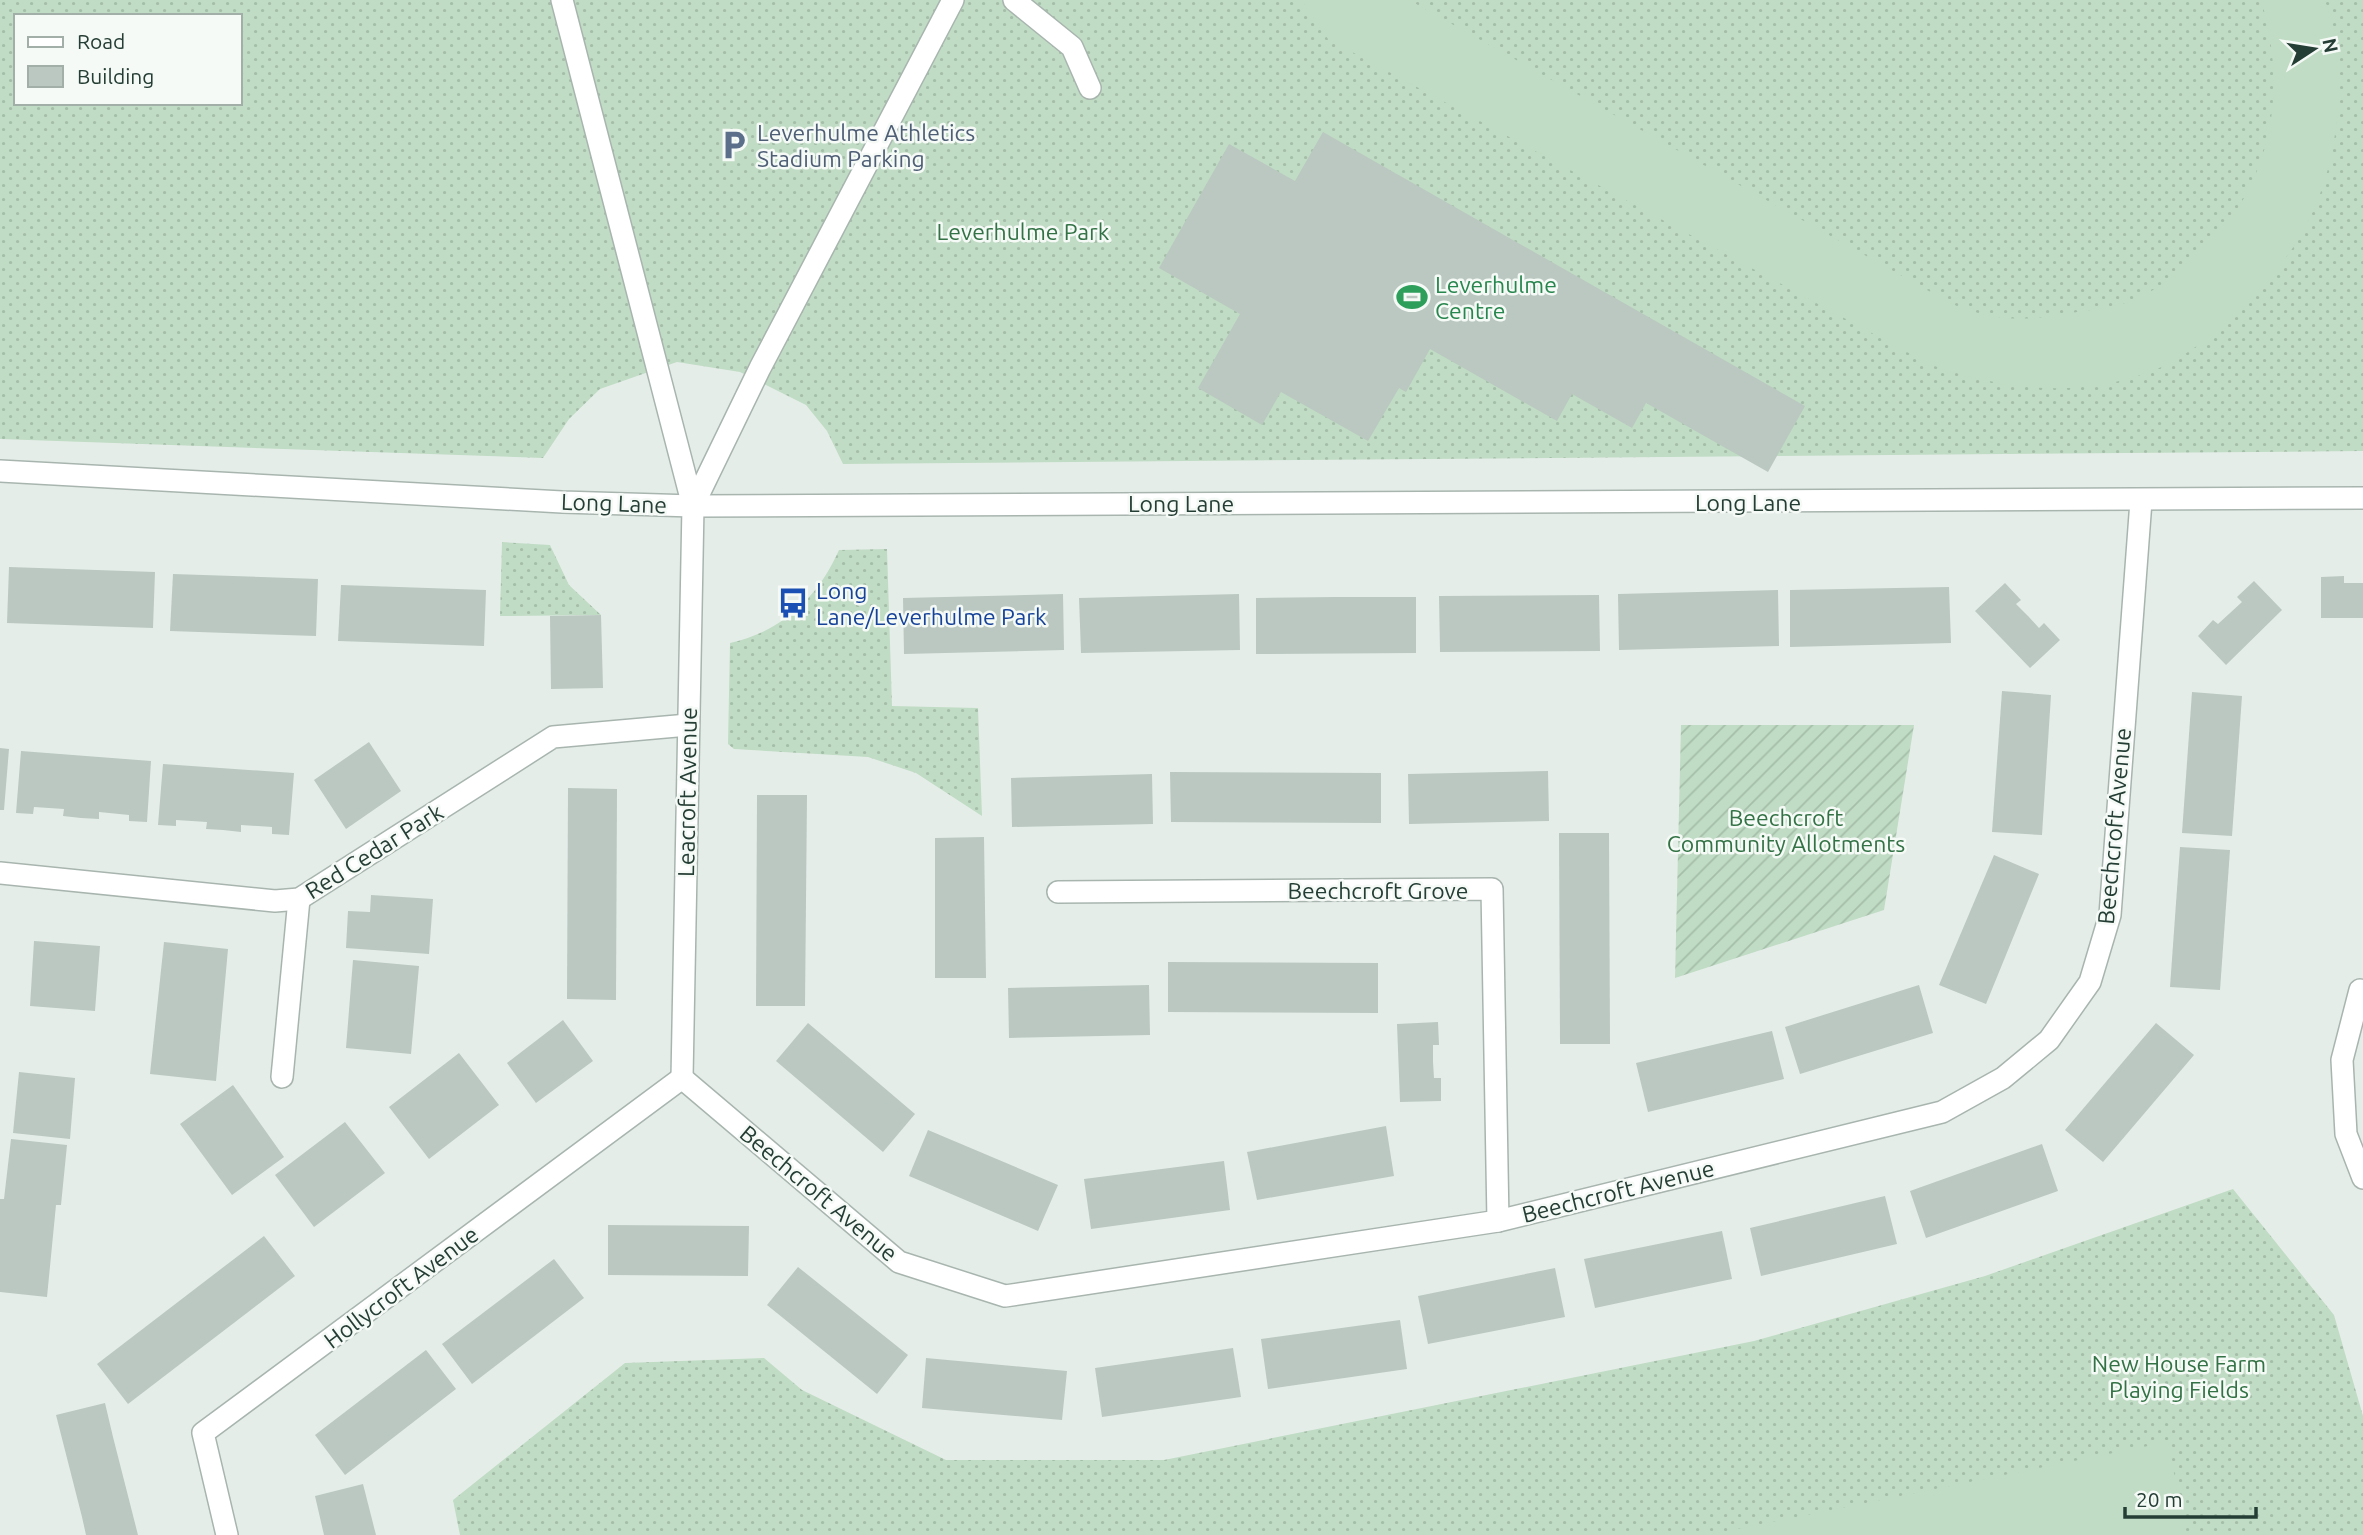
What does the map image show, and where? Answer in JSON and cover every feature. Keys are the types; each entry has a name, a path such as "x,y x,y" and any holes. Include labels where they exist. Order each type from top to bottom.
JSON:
{"street":[{"path":"562,0 693,506"},
{"path":"693,506 761,368 953,0"},
{"path":"1014,0 1072,47 1090,88"},
{"name":"Long Lane","path":"0,471 562,502 693,506 2363,498"},
{"name":"Beechcroft Avenue","path":"682,1078 899,1262 1005,1296 1498,1221 1942,1112 2003,1079 2049,1040 2091,982 2110,915 2141,501"},
{"name":"Leacroft Avenue","path":"682,1078 693,506"},
{"name":"Red Cedar Park","path":"0,873 275,901 299,899 553,737 688,725"},
{"name":"Beechcroft Grove","path":"1058,892 1492,889 1498,1221"},
{"path":"282,1077 299,899"},
{"path":"2360,990 2342,1060 2363,1178"},
{"name":"Hollycroft Avenue","path":"228,1535 204,1433 682,1078"}],"green space":[{"name":"Leverhulme Park","path":"0,0 2363,0 2363,451 843,464 827,431 806,405 740,372 677,362 600,389 569,419 543,458 0,439"},
{"path":"1301,0 1409,0 1952,304 1999,317 2044,317 2129,302 2176,274 2219,234 2240,205 2256,174 2267,141 2273,72 2270,36 2261,0 2325,0 2333,30 2337,62 2336,126 2322,189 2310,219 2294,246 2246,302 2202,342 2165,365 2124,380 2068,388 2012,385 1956,373 1929,364 1328,39"},
{"path":"502,542 550,545 569,585 601,615 500,616"},
{"path":"887,549 892,706 978,708 982,816 916,773 868,757 734,749 728,744 730,643 766,630 796,610 820,584 839,550"},
{"name":"Beechcroft Community Allotments","path":"1681,725 1914,725 1884,910 1675,978"},
{"name":"New House Farm Playing Fields","path":"2233,1189 2334,1315 2363,1416 2363,1535 460,1535 453,1500 625,1363 764,1358 802,1390 946,1460 1164,1460 1754,1341 1985,1276"},
{"path":"2168,1442 2186,1535 1712,1535 1712,1534"}],"building":[{"name":"Leverhulme Centre","path":"1323,132 1805,406 1768,472 1646,403 1632,428 1572,394 1557,421 1430,349 1406,392 1399,388 1368,441 1281,392 1262,425 1198,388 1240,314 1159,268 1229,144 1295,181"},
{"path":"9,567 155,572 153,628 7,623"},
{"path":"173,574 318,579 316,636 170,631"},
{"path":"2344,576 2344,583 2363,583 2363,618 2321,618 2321,577"},
{"path":"2254,581 2282,610 2226,665 2198,636 2213,620 2218,624 2242,602 2237,597"},
{"path":"2005,583 2021,600 2016,604 2039,628 2044,623 2060,640 2030,668 1975,611"},
{"path":"341,585 486,590 484,646 338,641"},
{"path":"1949,587 1951,643 1790,647 1790,590"},
{"path":"1778,590 1779,646 1619,650 1618,594"},
{"path":"1063,594 1064,650 904,654 903,598"},
{"path":"1239,594 1240,650 1081,653 1079,598"},
{"path":"1599,595 1600,651 1440,652 1439,596"},
{"path":"1416,597 1416,653 1256,654 1256,598"},
{"path":"601,615 603,688 551,689 550,616"},
{"path":"2002,691 2051,695 2042,835 1992,832"},
{"path":"2192,692 2242,696 2232,836 2182,833"},
{"path":"369,742 401,791 346,829 314,780"},
{"path":"0,748 9,749 4,810 0,810"},
{"path":"21,751 151,761 147,822 129,821 129,815 99,812 99,819 63,816 64,809 34,807 33,814 16,813"},
{"path":"163,764 294,773 289,835 272,834 272,827 241,825 241,832 206,829 207,822 176,820 176,826 158,825"},
{"path":"1548,771 1549,821 1409,824 1408,774"},
{"path":"1170,772 1381,773 1381,823 1171,822"},
{"path":"1152,774 1153,824 1012,827 1011,778"},
{"path":"568,788 617,789 616,1000 567,999"},
{"path":"757,795 807,795 805,1006 756,1006"},
{"path":"1559,833 1609,833 1610,1044 1560,1044"},
{"path":"984,837 986,978 935,978 935,838"},
{"path":"2180,847 2230,850 2220,990 2170,987"},
{"path":"1994,855 2039,874 1986,1004 1939,985"},
{"path":"371,895 433,899 429,954 346,948 348,911 370,912"},
{"path":"34,941 100,946 95,1011 30,1006"},
{"path":"164,942 228,949 216,1081 150,1074"},
{"path":"353,960 419,966 411,1054 346,1048"},
{"path":"1168,962 1378,963 1378,1013 1168,1012"},
{"path":"1149,985 1150,1035 1009,1038 1008,988"},
{"path":"1919,985 1933,1033 1800,1074 1785,1027"},
{"path":"563,1020 593,1061 536,1103 507,1063"},
{"path":"1438,1022 1439,1045 1433,1045 1433,1062 1434,1078 1441,1078 1441,1101 1400,1102 1397,1024"},
{"path":"808,1023 915,1114 883,1152 776,1061"},
{"path":"2156,1023 2194,1055 2103,1162 2065,1130"},
{"path":"1772,1031 1784,1079 1648,1112 1636,1063"},
{"path":"459,1053 499,1105 429,1159 389,1107"},
{"path":"19,1072 75,1078 70,1139 13,1133"},
{"path":"233,1085 284,1157 232,1195 180,1124"},
{"path":"345,1122 385,1173 314,1227 275,1175"},
{"path":"1386,1126 1394,1176 1257,1200 1247,1152"},
{"path":"928,1130 1058,1185 1038,1231 909,1176"},
{"path":"11,1139 67,1145 61,1205 56,1205 47,1297 0,1292 0,1199 4,1199"},
{"path":"2042,1144 2058,1191 1926,1238 1910,1191"},
{"path":"1224,1161 1230,1210 1091,1229 1084,1179"},
{"path":"1885,1196 1897,1244 1761,1276 1750,1228"},
{"path":"608,1225 749,1226 748,1276 608,1275"},
{"path":"1722,1231 1732,1279 1595,1308 1584,1259"},
{"path":"264,1236 295,1276 128,1404 97,1364"},
{"path":"554,1259 584,1298 472,1384 442,1344"},
{"path":"798,1267 908,1355 877,1394 767,1305"},
{"path":"1555,1268 1565,1317 1428,1344 1418,1296"},
{"path":"1400,1320 1407,1369 1268,1389 1261,1339"},
{"path":"1233,1348 1241,1397 1102,1417 1095,1368"},
{"path":"426,1350 456,1389 345,1475 315,1435"},
{"path":"926,1358 1067,1371 1062,1420 922,1408"},
{"path":"105,1403 138,1535 86,1535 56,1415"},
{"path":"363,1484 376,1535 324,1535 315,1496"}],"place":[{"name":"Leverhulme Athletics Stadium Parking","path":"734,145"},
{"name":"Leverhulme Centre","path":"1412,297"},
{"name":"Long Lane/Leverhulme Park","path":"793,603"}]}
